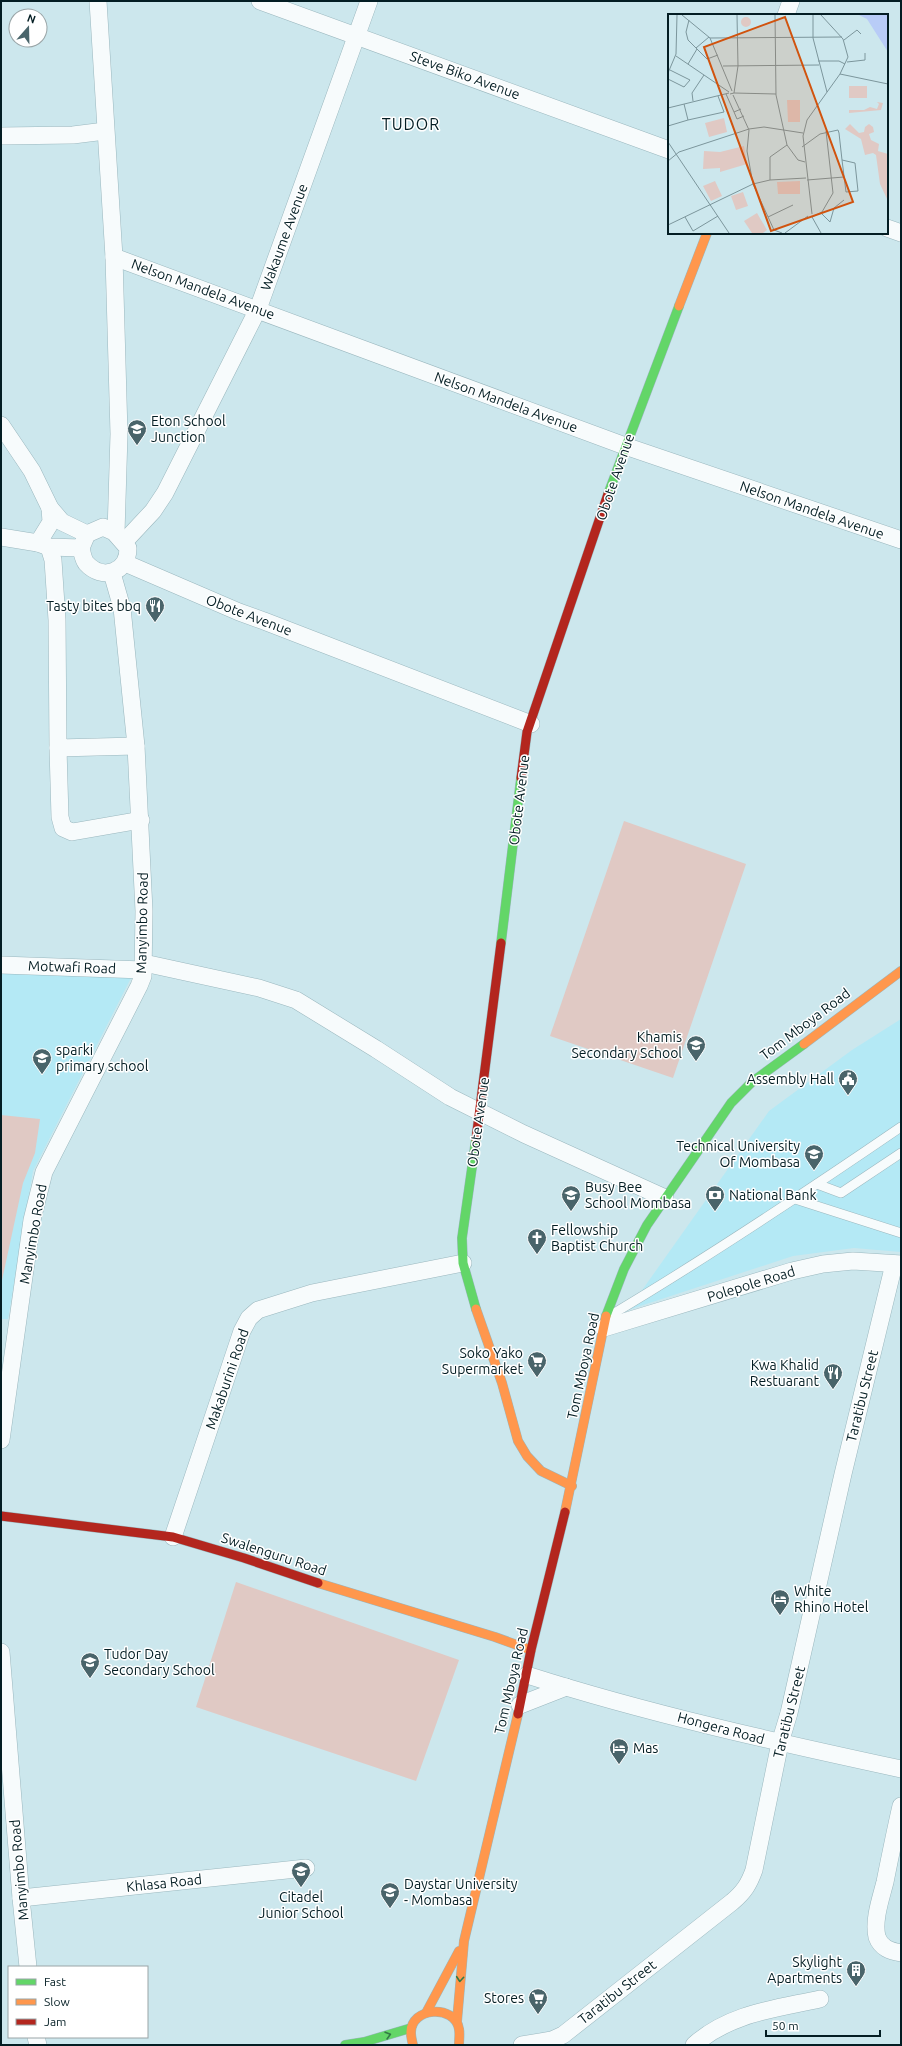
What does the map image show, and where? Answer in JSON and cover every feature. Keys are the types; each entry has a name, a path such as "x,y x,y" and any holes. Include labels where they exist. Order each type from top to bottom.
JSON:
{"street":[{"path":"98,1 114,257 120,537"},
{"name":"Steve Biko Avenue","path":"260,1 668,150"},
{"name":"Wakaume Avenue","path":"120,537 153,511 165,493 258,309 369,1"},
{"path":"786,14 791,1"},
{"path":"1,136 73,135 105,131"},
{"path":"888,228 901,233"},
{"name":"Obote Avenue","path":"572,1486 541,1471 527,1456 518,1441 502,1383 477,1311 463,1263 462,1238 480,1113 527,732 625,446 706,234"},
{"name":"Nelson Mandela Avenue","path":"114,257 625,446 901,540"},
{"path":"1,425 32,471 50,508 62,522 84,541 85,562 97,570 119,568 128,548 120,537 103,527 84,541 44,545 1,537"},
{"path":"50,508 51,522 44,545 53,560 57,620 60,817 63,828 72,832 141,820"},
{"name":"Obote Avenue","path":"119,568 279,626 531,724"},
{"name":"Manyimbo Road","path":"1,1440 32,1220 44,1172 139,986 144,967 141,820 136,746 119,568"},
{"path":"58,748 136,746"},
{"name":"Motwafi Road","path":"1,965 144,967 259,988 296,1000 450,1097 480,1113 665,1198"},
{"name":"Tom Mboya Road","path":"464,1941 520,1705 531,1650 572,1486 605,1322 624,1269 647,1225 731,1103 752,1082 901,971"},
{"name":"Polepole Road","path":"605,1322 792,1271 823,1264 853,1261 898,1264"},
{"name":"Makaburini Road","path":"173,1538 242,1331 248,1318 258,1310 312,1293 463,1263"},
{"name":"Taratibu Street","path":"522,2045 553,2042 655,1962 673,1950 746,1889 754,1870 780,1743 789,1713 843,1474 898,1264"},
{"name":"Swalenguru Road","path":"1,1516 173,1538 244,1558 350,1594 495,1637 531,1650"},
{"name":"Manyimbo Road","path":"1,1652 28,1966"},
{"name":"Hongera Road","path":"527,1674 566,1687 780,1743 901,1769"},
{"path":"520,1705 566,1687"},
{"path":"901,1806 880,1901 877,1936 881,1944 886,1949 901,1953"},
{"name":"Khlasa Road","path":"21,1898 306,1868"},
{"path":"413,2045 411,2040 411,2028 417,2018 427,2011 464,1941"},
{"path":"457,2022 464,1941"},
{"path":"694,2045 720,2026 746,2015 820,1999"},
{"path":"427,2011 438,2010 449,2014 457,2022 460,2029 459,2045"},
{"path":"344,2045 364,2042 411,2028"},
{"path":"364,2042 375,2045"}],"lane":[{"path":"605,1322 795,1199 901,1127"},
{"path":"817,1184 840,1193 901,1153"},
{"path":"795,1199 901,1233"}],"shaded area":[{"path":"624,821 746,864 673,1078 550,1036"},
{"name":"sparki primary school","path":"1,973 131,978 33,1171 8,1319 1,1319"},
{"name":"Technical University Of Mombasa","path":"901,1019 901,1252 854,1248 793,1256 628,1310 769,1111 852,1050"},
{"path":"1,1115 40,1119 35,1153 23,1183 1,1285"},
{"path":"236,1582 459,1660 416,1781 196,1707"}],"traffic: fast":[{"path":"608,494 679,306"},
{"path":"501,943 521,778"},
{"path":"606,1316 624,1269 647,1225 731,1103 752,1082 804,1044"},
{"path":"476,1139 462,1238 463,1263 476,1309"},
{"path":"345,2045 364,2042 411,2028"}],"traffic: slow":[{"path":"679,306 707,234"},
{"path":"804,1044 901,971"},
{"path":"476,1309 502,1383 518,1441 527,1456 541,1471 572,1486"},
{"path":"565,1512 606,1316"},
{"path":"318,1583 495,1637 531,1650"},
{"path":"457,2021 464,1941 518,1714"},
{"path":"427,2011 459,1951"},
{"path":"413,2045 411,2038 413,2024 418,2018 433,2012 442,2012 450,2015 456,2021 459,2029 459,2045"}],"traffic: jam":[{"path":"521,778 527,732 608,494"},
{"path":"476,1139 501,943"},
{"path":"518,1714 531,1650 565,1512"},
{"path":"1,1516 173,1537 244,1558 318,1583"}],"place":[{"name":"Eton School Junction","path":"137,446"},
{"name":"Tasty bites bbq","path":"155,623"},
{"name":"Khamis Secondary School","path":"696,1062"},
{"name":"sparki primary school","path":"42,1075"},
{"name":"Assembly Hall","path":"848,1096"},
{"name":"Technical University Of Mombasa","path":"814,1171"},
{"name":"Busy Bee School Mombasa","path":"571,1212"},
{"name":"National Bank","path":"715,1212"},
{"name":"Fellowship Baptist Church","path":"537,1255"},
{"name":"Soko Yako Supermarket","path":"537,1378"},
{"name":"Kwa Khalid Restuarant","path":"833,1390"},
{"name":"White Rhino Hotel","path":"780,1616"},
{"name":"Tudor Day Secondary School","path":"90,1679"},
{"name":"Mas","path":"619,1765"},
{"name":"Citadel Junior School","path":"301,1888"},
{"name":"Daystar University - Mombasa","path":"390,1909"},
{"name":"Skylight Apartments","path":"856,1987"},
{"name":"Stores","path":"538,2015"}],"district":[{"name":"TUDOR","path":"411,124"}]}
